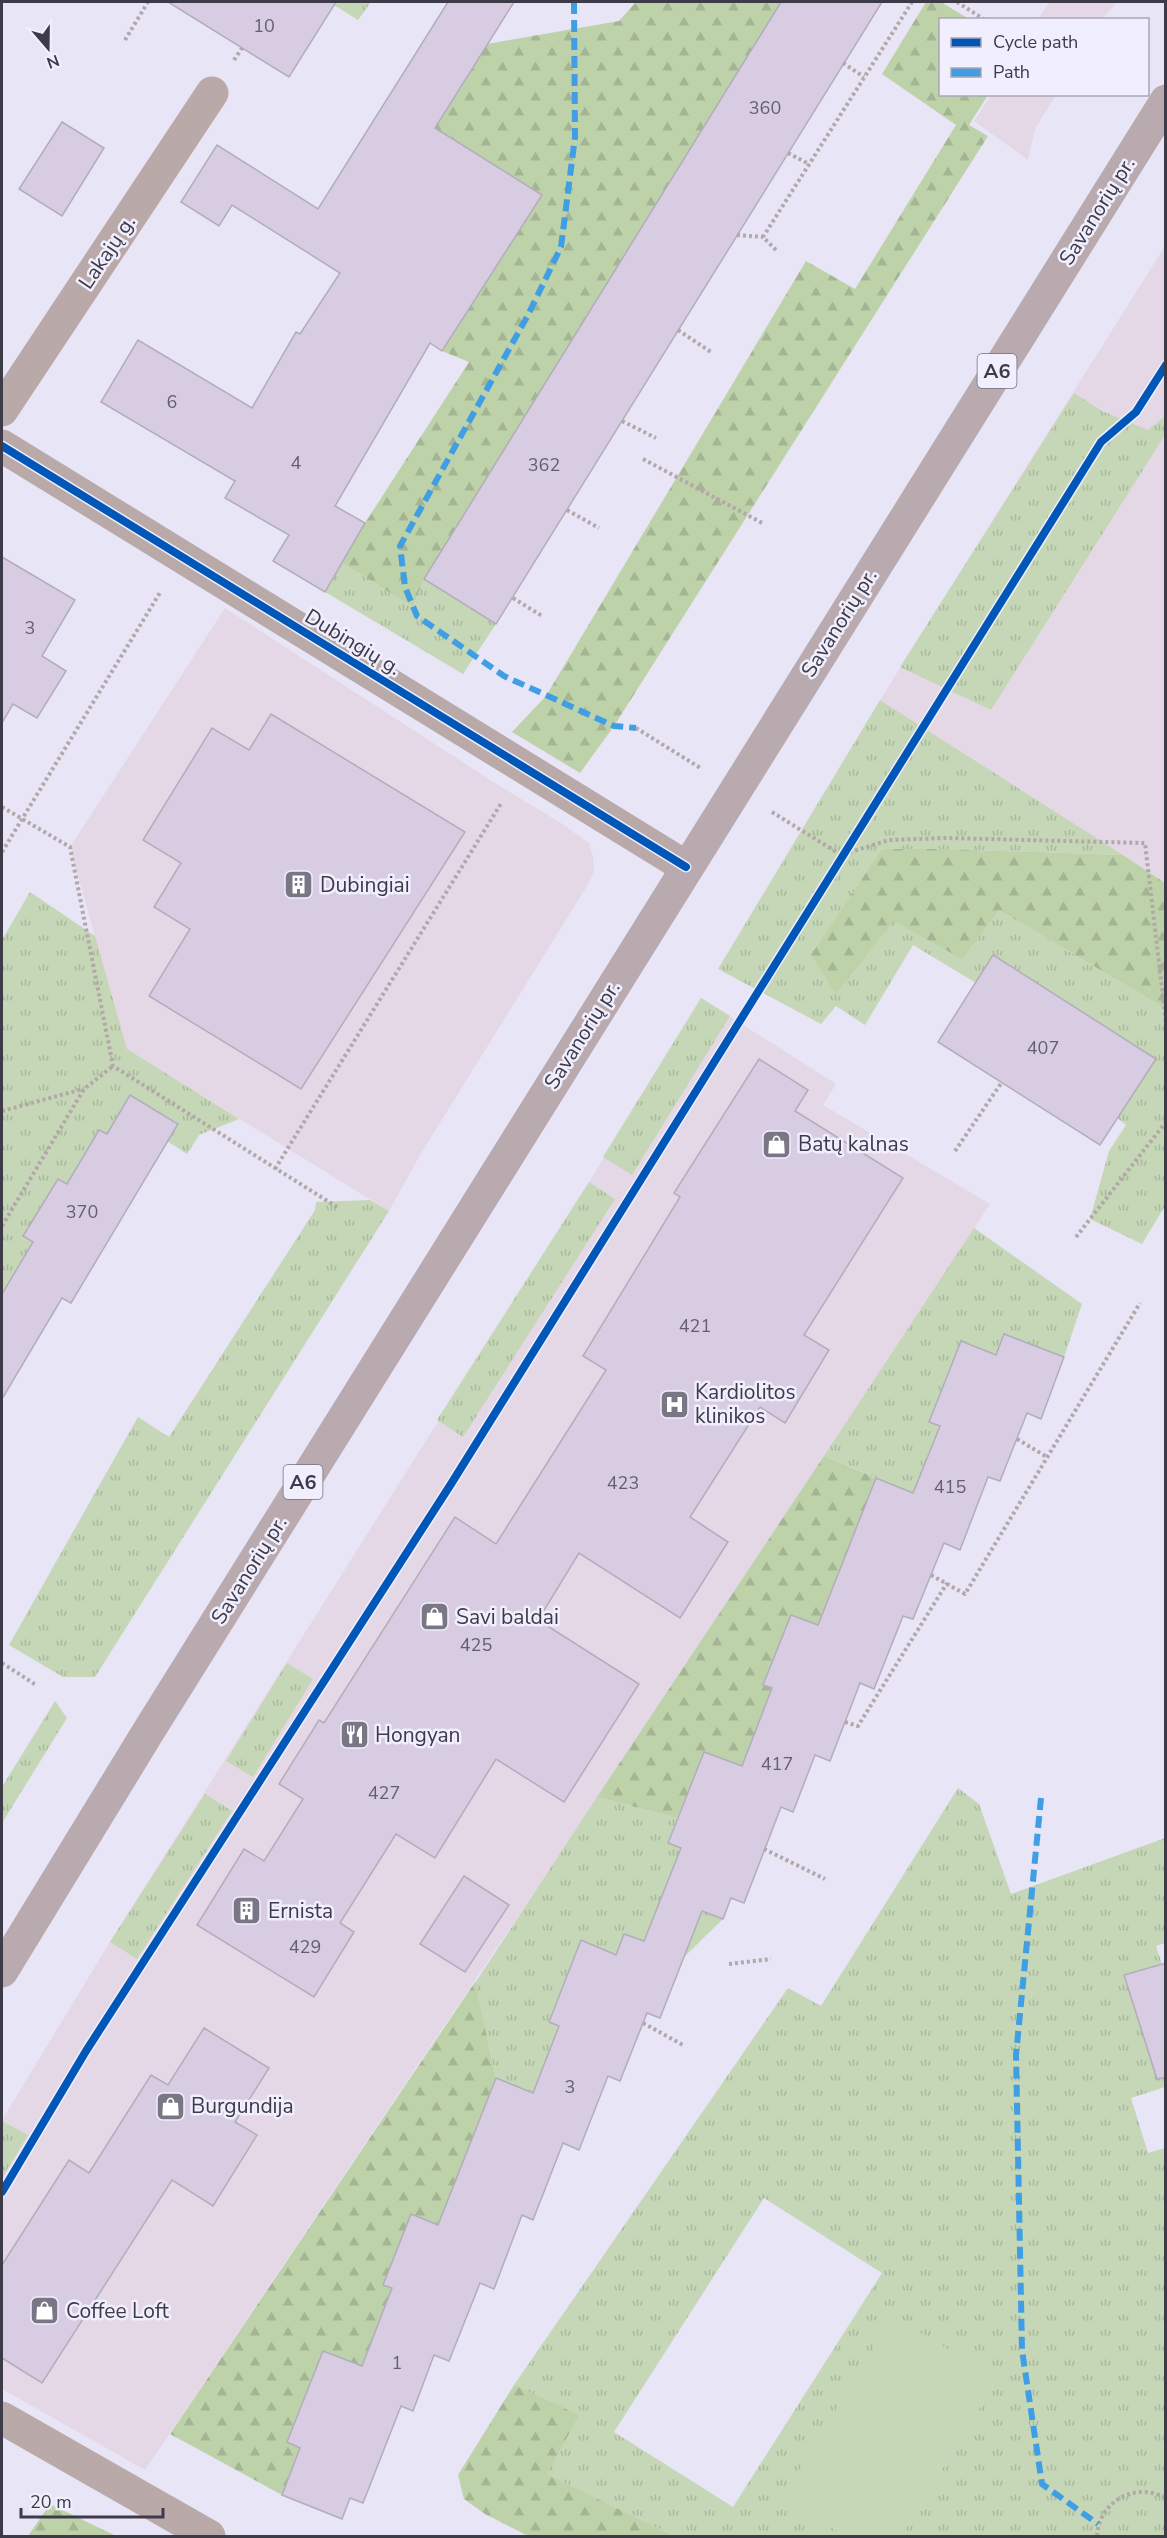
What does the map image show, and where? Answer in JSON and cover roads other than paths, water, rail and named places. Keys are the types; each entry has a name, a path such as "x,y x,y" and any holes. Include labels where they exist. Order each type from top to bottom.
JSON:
{"main road":[{"name":"Savanorių pr.","path":"2,1971 686,867 1166,101"}],"street":[{"name":"Lakajų g.","path":"2,411 212,93"},
{"name":"Dubingių g.","path":"2,446 686,867"},
{"path":"2,2418 209,2536"}],"place":[{"name":"Dubingiai","path":"299,885"},
{"name":"Batų kalnas","path":"777,1144"},
{"name":"Kardiolitos klinikos","path":"674,1404"},
{"name":"Savi baldai","path":"435,1617"},
{"name":"Hongyan","path":"354,1735"},
{"name":"Ernista","path":"247,1911"},
{"name":"Burgundija","path":"170,2106"},
{"name":"Coffee Loft","path":"45,2311"}]}
